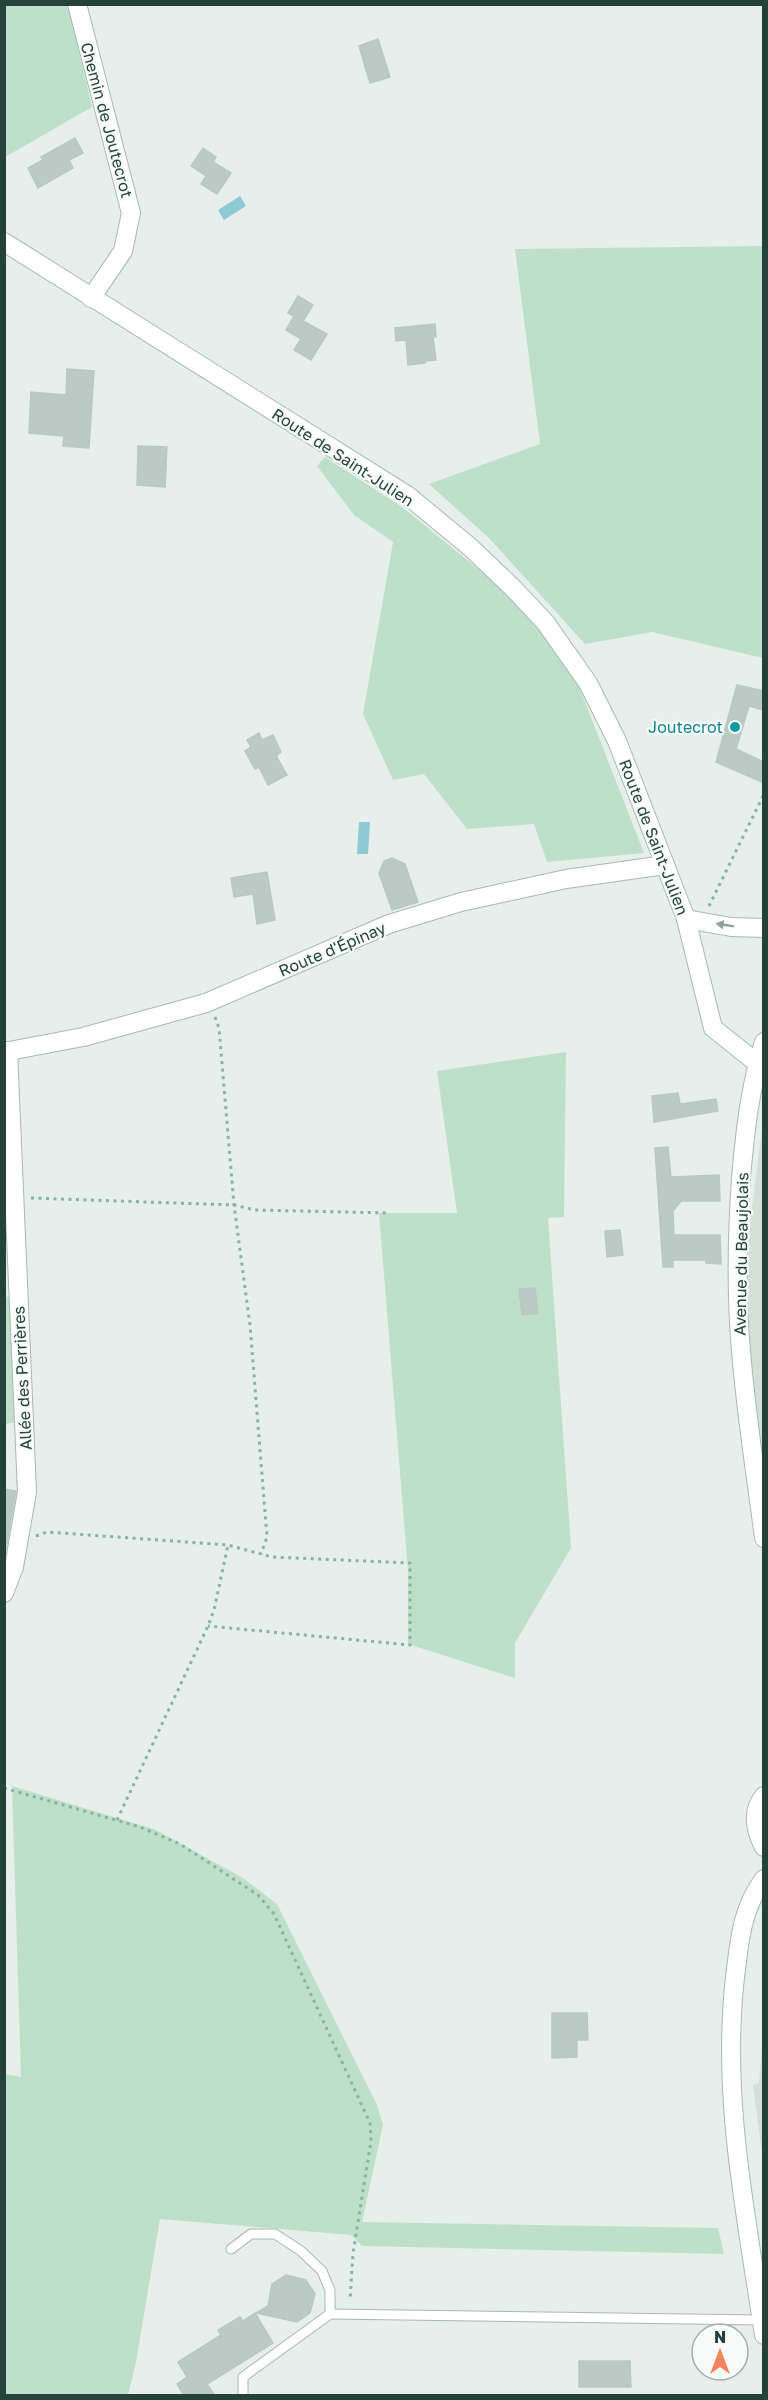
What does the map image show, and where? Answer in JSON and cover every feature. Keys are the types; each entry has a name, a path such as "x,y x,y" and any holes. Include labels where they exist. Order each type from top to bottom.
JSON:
{"main road":[{"name":"Chemin de Joutecrot","path":"77,4 131,213 123,251 91,298"},
{"name":"Route de Saint-Julien","path":"4,242 407,495 470,548 545,622 588,683 617,741 665,865 694,920 713,1028 757,1063"},
{"name":"Route d'Épinay","path":"6,1052 83,1037 209,1002 388,924 461,902 566,879 665,865"},
{"path":"694,920 731,927 764,928"},
{"name":"Avenue du Beaujolais","path":"764,1042 757,1063 744,1137 739,1211 738,1288 741,1351 764,1538"},
{"name":"Allée des Perrières","path":"4,1593 14,1567 20,1541 27,1492 15,1197 6,1052"},
{"path":"764,1796 759,1802 755,1820 757,1834 764,1847"},
{"path":"762,2328 734,2130 729,2066 734,1985 742,1920 764,1879"}],"lane":[{"path":"231,2249 251,2234 275,2234 301,2252 322,2271 330,2290 330,2314"},
{"path":"243,2396 243,2377 330,2314 762,2328"}],"path":[{"path":"694,920 764,794"},
{"path":"209,1002 219,1028 234,1204 250,1325 267,1537 261,1554"},
{"path":"15,1197 234,1204 255,1210 390,1213"},
{"path":"20,1541 47,1532 228,1545 272,1557 410,1563 410,1645 208,1626"},
{"path":"117,1820 208,1626 214,1610 228,1545"},
{"path":"4,1788 140,1827 180,1844 258,1895 274,1914 370,2122 371,2141 353,2253 349,2314"}],"shaded area":[{"path":"763,1121 763,1494 743,1351 749,1232"},
{"path":"763,2034 764,2161 753,2085 759,2083"}],"green space":[{"path":"5,4 68,5 92,107 5,157"},
{"path":"763,246 763,658 652,632 585,644 489,538 429,484 540,444 515,249"},
{"path":"325,457 402,507 493,581 537,627 578,684 644,853 547,862 534,824 467,829 424,774 393,780 363,714 393,542 354,515 317,466"},
{"path":"566,1052 564,1217 548,1218 571,1548 515,1643 515,1678 408,1644 408,1571 379,1213 457,1213 437,1071"},
{"path":"13,1296 17,1422 5,1424 4,1297"},
{"path":"12,1786 156,1830 243,1878 277,1904 377,2105 383,2125 362,2222 718,2228 724,2254 362,2246 351,2235 160,2219 136,2362 128,2395 5,2395 5,2074 21,2077"}],"water":[{"path":"240,196 246,206 224,220 218,210"},
{"path":"359,822 370,822 368,854 357,854"}],"building":[{"path":"378,39 390,77 370,83 359,46"},
{"path":"75,138 83,153 69,160 73,168 38,188 28,168 43,160 41,157"},
{"path":"203,148 216,157 213,162 231,173 217,194 201,184 206,176 191,166"},
{"path":"298,296 313,305 303,321 327,334 311,360 294,350 301,339 286,330 294,316 288,313"},
{"path":"435,324 436,337 433,337 436,360 408,365 406,340 396,341 395,328"},
{"path":"67,369 94,371 89,448 63,446 64,436 29,433 31,392 66,395"},
{"path":"138,446 167,447 165,487 137,485"},
{"name":"Joutecrot","path":"737,685 764,691 764,710 749,706 736,749 764,762 764,783 716,762"},
{"path":"259,733 262,740 273,735 281,752 276,756 287,775 268,785 259,767 255,769 245,751 251,747 247,740"},
{"path":"392,858 405,864 418,902 392,910 379,873 384,861"},
{"path":"267,872 275,920 257,924 253,894 234,897 231,878"},
{"path":"678,1093 680,1104 716,1099 718,1111 654,1122 652,1096"},
{"path":"668,1147 671,1177 719,1175 720,1201 681,1201 673,1211 674,1235 720,1235 721,1264 706,1263 706,1260 673,1260 673,1267 663,1267 655,1148"},
{"path":"620,1230 623,1255 607,1257 605,1231"},
{"path":"535,1288 538,1313 522,1315 519,1289"},
{"path":"4,1489 16,1491 5,1554 4,1554"},
{"path":"552,2013 587,2013 588,2040 577,2040 577,2057 552,2058"},
{"path":"286,2275 306,2280 315,2294 310,2313 297,2322 256,2313 268,2306 272,2284"},
{"path":"255,2313 273,2343 207,2384 215,2396 184,2396 177,2384 187,2377 178,2362 221,2335 218,2330 240,2317 243,2321"},
{"path":"579,2361 630,2361 631,2387 579,2387"}],"place":[{"name":"Joutecrot","path":"735,727"}]}
